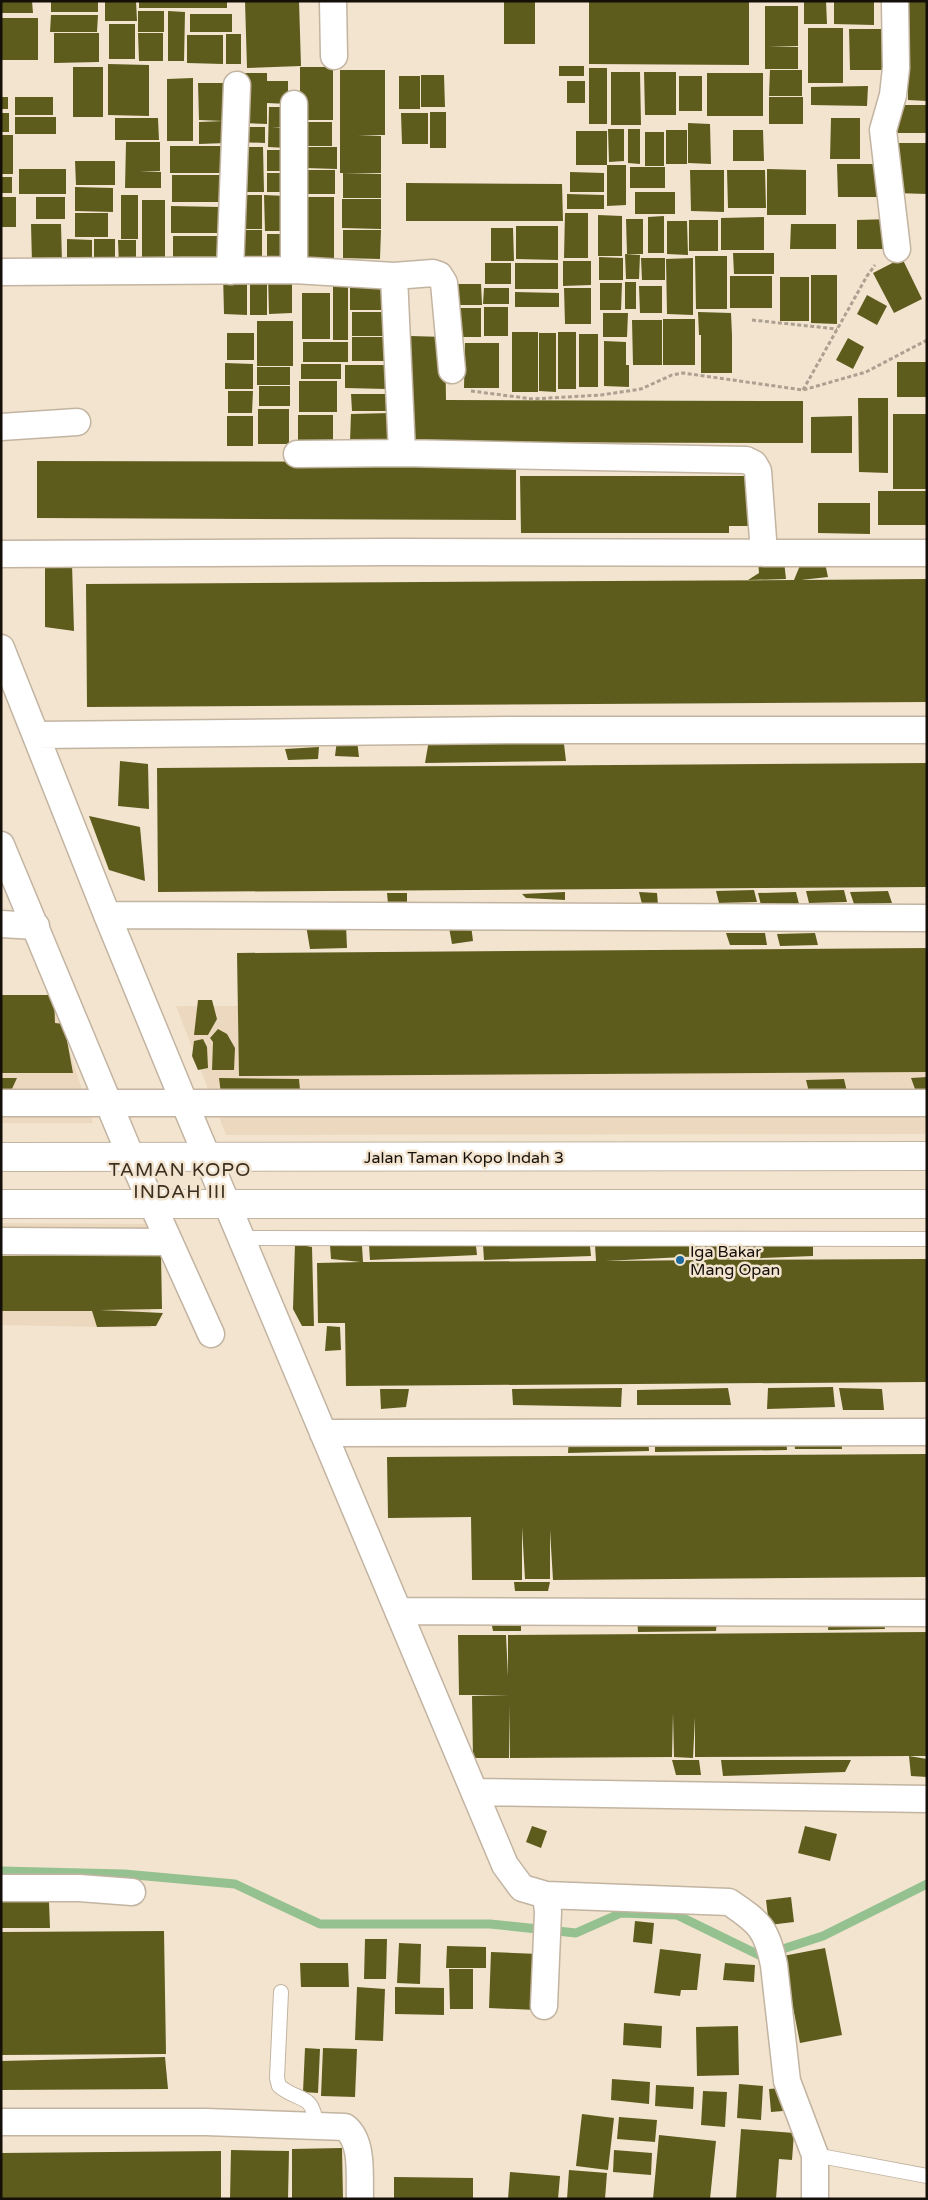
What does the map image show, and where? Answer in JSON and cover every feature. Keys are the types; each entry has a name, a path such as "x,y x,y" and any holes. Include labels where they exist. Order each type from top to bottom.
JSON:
{"main road":[{"name":"Jalan Taman Kopo Indah 3","path":"1,1158 927,1156"},
{"path":"1,1204 154,1206 927,1204"}],"street":[{"path":"333,1 334,56"},
{"path":"894,1 896,68 893,95 884,130 896,249"},
{"path":"230,270 237,85"},
{"path":"294,104 294,270"},
{"path":"1,272 294,270 394,276 433,273 442,278 452,370"},
{"path":"394,276 402,453"},
{"path":"1,427 77,422"},
{"path":"297,454 402,453 746,460 754,464 758,471 764,553"},
{"path":"1,554 379,552 927,553"},
{"path":"1,648 38,736 107,915 184,1102 243,1238 505,1864 522,1888 547,1904 729,1902 749,1915 762,1928 772,1956 787,2081 815,2155 815,2199"},
{"path":"38,736 498,730 927,730"},
{"path":"1,845 131,1157 211,1334"},
{"path":"107,915 927,918"},
{"path":"1,924 36,926"},
{"path":"1,1103 927,1103"},
{"path":"1,1241 169,1242"},
{"path":"323,1433 927,1432"},
{"path":"398,1611 927,1613"},
{"path":"475,1792 927,1799"},
{"path":"1,1888 79,1888 132,1892"},
{"path":"544,2006 547,1904"},
{"path":"1,2122 206,2122 345,2128 352,2133 357,2143 360,2199"}],"lane":[{"path":"243,1238 927,1239"},
{"path":"281,1992 277,2078 279,2086 287,2093 308,2102 314,2109 317,2126"},
{"path":"815,2155 927,2176"}],"path":[{"path":"803,390 867,276 880,260 896,249"},
{"path":"752,320 837,329"},
{"path":"452,370 462,388 470,391 533,399 633,391 672,375 683,374 803,390 866,372 927,340"}],"shaded area":[{"path":"176,1006 927,1006 927,1134 226,1135"},
{"path":"1,1012 57,1013 93,1123 1,1123"},
{"path":"1,1223 150,1224 151,1328 1,1325"}],"building":[{"path":"1,1 32,1 33,13 1,13"},
{"path":"51,1 98,1 98,12 51,12"},
{"path":"105,1 136,1 137,21 105,21"},
{"path":"139,1 227,1 227,8 139,8"},
{"path":"245,1 299,1 301,66 247,68"},
{"path":"504,1 535,1 535,44 504,44"},
{"path":"589,1 749,1 749,65 589,64"},
{"path":"804,1 826,1 827,24 804,24"},
{"path":"908,1 927,1 927,101 908,100"},
{"path":"834,2 874,2 874,25 834,24"},
{"path":"765,6 798,6 798,46 768,47 798,47 798,69 765,69"},
{"path":"138,11 164,11 164,32 138,32"},
{"path":"168,11 185,12 184,61 168,61"},
{"path":"190,14 232,14 232,32 190,32"},
{"path":"51,15 98,15 97,32 50,32"},
{"path":"1,18 38,18 38,60 1,60"},
{"path":"109,24 135,24 135,59 109,59"},
{"path":"808,28 843,28 843,83 808,83"},
{"path":"849,29 886,29 886,70 850,70"},
{"path":"54,33 99,33 99,62 54,63"},
{"path":"138,33 163,33 163,61 139,61"},
{"path":"226,34 241,34 241,64 226,64"},
{"path":"187,35 223,35 223,64 187,63"},
{"path":"108,64 149,65 149,116 108,115"},
{"path":"559,66 584,66 584,76 559,76"},
{"path":"73,67 103,67 103,117 73,117"},
{"path":"300,67 333,67 333,120 300,120"},
{"path":"589,68 607,68 607,124 589,124"},
{"path":"340,70 385,70 385,135 358,135 381,136 381,173 340,173"},
{"path":"770,70 802,70 802,96 769,96"},
{"path":"611,72 640,72 641,125 611,125"},
{"path":"644,72 676,72 676,115 645,115"},
{"path":"239,73 267,73 267,81 288,81 288,104 267,103 267,124 239,123"},
{"path":"707,73 763,73 763,116 707,116"},
{"path":"421,75 444,75 445,107 421,107"},
{"path":"399,76 420,76 420,109 399,109"},
{"path":"679,76 702,76 702,111 679,111"},
{"path":"193,78 193,141 167,141 167,79"},
{"path":"567,81 585,81 585,103 567,103"},
{"path":"198,83 227,83 226,143 199,144 199,122 224,121 199,120"},
{"path":"868,86 867,106 811,105 811,87"},
{"path":"1,97 8,97 8,109 1,109"},
{"path":"15,97 53,97 53,115 15,115"},
{"path":"769,97 803,97 803,124 769,124"},
{"path":"897,105 927,105 927,133 897,133"},
{"path":"269,107 288,107 288,127 272,127 287,128 287,148 268,147"},
{"path":"430,112 446,112 446,148 430,148"},
{"path":"1,113 9,113 9,132 1,132"},
{"path":"401,113 428,113 428,144 402,144"},
{"path":"15,117 56,117 56,134 15,134"},
{"path":"115,118 158,118 159,140 115,140"},
{"path":"831,118 860,118 860,159 830,159"},
{"path":"300,122 332,122 332,146 300,146"},
{"path":"688,123 710,124 711,164 688,163"},
{"path":"239,127 265,127 265,143 238,142"},
{"path":"608,129 624,129 624,161 609,162"},
{"path":"628,129 640,129 640,164 628,163"},
{"path":"666,130 687,130 687,164 666,164"},
{"path":"733,130 763,130 764,161 733,161"},
{"path":"576,131 607,131 607,165 576,165"},
{"path":"645,132 664,132 664,166 645,166"},
{"path":"1,135 13,135 13,174 1,174"},
{"path":"126,142 160,142 160,171 139,171 161,172 161,188 125,188"},
{"path":"895,143 927,143 927,194 895,193"},
{"path":"170,146 224,146 224,173 170,173"},
{"path":"238,147 263,147 264,192 238,192"},
{"path":"305,147 337,147 337,169 305,168"},
{"path":"267,150 286,150 286,171 267,171"},
{"path":"75,161 115,161 115,185 76,185"},
{"path":"837,164 877,164 877,197 838,197"},
{"path":"607,165 626,165 626,205 607,206"},
{"path":"630,167 665,167 665,188 630,188"},
{"path":"19,169 66,169 66,194 19,194"},
{"path":"767,169 806,170 806,215 767,215"},
{"path":"305,170 335,170 335,194 305,194"},
{"path":"690,170 724,170 724,212 691,211"},
{"path":"727,170 765,170 766,208 728,208"},
{"path":"570,172 604,173 604,192 570,192"},
{"path":"267,173 287,173 287,192 267,192"},
{"path":"343,173 381,174 381,198 343,198"},
{"path":"172,175 223,175 223,202 172,202"},
{"path":"1,177 12,177 12,193 1,193"},
{"path":"406,183 562,184 563,221 406,221"},
{"path":"75,187 113,188 113,212 75,211"},
{"path":"635,192 675,192 675,214 635,214"},
{"path":"567,194 604,195 604,209 567,209"},
{"path":"121,195 138,195 138,239 121,239"},
{"path":"234,195 262,195 262,229 234,229"},
{"path":"264,195 286,196 286,231 265,231"},
{"path":"1,197 16,197 16,227 1,227"},
{"path":"36,197 65,197 65,219 36,219"},
{"path":"305,197 334,197 334,262 307,261"},
{"path":"342,199 381,199 381,229 342,228"},
{"path":"142,200 165,200 165,261 142,261"},
{"path":"171,206 220,207 220,233 171,233"},
{"path":"75,213 108,213 108,237 75,237"},
{"path":"565,213 588,213 588,258 564,258"},
{"path":"598,215 622,216 622,256 598,256"},
{"path":"664,216 664,253 648,253 648,217"},
{"path":"764,217 764,250 721,250 721,218"},
{"path":"626,219 643,219 643,254 627,254"},
{"path":"892,219 892,249 857,249 857,220"},
{"path":"689,220 718,220 718,251 689,251"},
{"path":"667,221 687,221 688,255 667,254"},
{"path":"31,224 61,224 62,264 32,264"},
{"path":"791,224 836,224 836,249 790,249"},
{"path":"516,226 558,226 558,260 516,259"},
{"path":"491,228 513,228 514,261 491,261"},
{"path":"238,230 262,230 262,268 238,268"},
{"path":"343,230 381,230 380,259 343,258"},
{"path":"267,234 287,234 287,266 267,265"},
{"path":"173,236 220,236 220,264 173,264"},
{"path":"67,239 92,240 92,268 67,268"},
{"path":"94,239 115,239 115,264 94,264"},
{"path":"118,240 136,240 136,266 119,266"},
{"path":"733,253 774,253 774,274 734,274"},
{"path":"625,254 640,255 639,279 626,279"},
{"path":"695,256 727,256 727,309 696,309"},
{"path":"599,257 623,258 623,280 599,280"},
{"path":"641,258 665,258 665,280 642,280"},
{"path":"693,258 693,315 667,314 666,259"},
{"path":"902,258 922,299 894,313 873,273"},
{"path":"563,261 591,261 591,285 563,286"},
{"path":"485,263 511,263 511,284 485,284"},
{"path":"515,263 558,263 558,289 515,289"},
{"path":"223,273 247,273 247,315 224,314"},
{"path":"267,274 267,315 250,315 250,275"},
{"path":"292,274 292,313 269,314 268,275"},
{"path":"811,275 837,275 837,324 811,323"},
{"path":"730,276 772,276 772,308 730,308"},
{"path":"780,277 809,277 809,321 780,321"},
{"path":"350,282 382,282 382,310 350,310"},
{"path":"625,282 636,282 636,309 625,309"},
{"path":"333,283 348,283 348,340 333,340"},
{"path":"600,283 622,283 621,310 600,310"},
{"path":"452,284 481,284 482,305 453,305"},
{"path":"639,286 662,286 662,313 640,313"},
{"path":"484,288 509,288 509,304 483,304"},
{"path":"564,288 591,288 591,324 565,324"},
{"path":"515,292 559,293 559,307 515,307"},
{"path":"302,293 330,293 330,339 302,339"},
{"path":"867,295 887,306 877,325 857,314"},
{"path":"484,307 508,307 508,336 484,336"},
{"path":"455,308 481,308 481,337 455,337"},
{"path":"352,312 388,312 388,336 352,336"},
{"path":"698,312 731,313 732,373 701,373 701,335 699,335"},
{"path":"603,313 628,313 627,337 603,337"},
{"path":"663,319 695,319 695,365 663,365"},
{"path":"632,320 662,320 662,365 633,365"},
{"path":"257,321 293,321 293,366 257,366"},
{"path":"512,332 538,332 538,392 512,392"},
{"path":"558,332 576,332 576,389 558,389"},
{"path":"227,333 254,333 254,360 227,360"},
{"path":"539,333 556,333 556,392 539,391"},
{"path":"579,334 598,334 598,387 579,387"},
{"path":"410,336 445,337 446,400 803,401 803,443 411,442"},
{"path":"352,337 390,337 390,361 352,361"},
{"path":"848,338 864,347 853,369 836,360"},
{"path":"604,341 626,342 626,365 629,365 629,387 604,386"},
{"path":"303,342 348,342 348,362 303,362"},
{"path":"465,343 499,343 499,388 464,388"},
{"path":"897,362 926,362 926,397 897,397"},
{"path":"225,363 253,364 253,389 225,389"},
{"path":"301,364 341,364 341,379 301,379"},
{"path":"345,365 386,365 387,389 345,388"},
{"path":"257,367 290,367 290,385 257,385"},
{"path":"299,381 337,381 337,412 299,412"},
{"path":"259,386 290,386 290,406 259,406"},
{"path":"228,391 253,391 252,413 228,413"},
{"path":"351,394 390,394 390,411 352,411"},
{"path":"858,398 888,398 888,473 859,472"},
{"path":"258,409 289,409 289,444 258,444"},
{"path":"391,413 391,442 350,442 351,414"},
{"path":"893,414 927,414 927,489 893,489"},
{"path":"298,415 333,415 333,440 298,441"},
{"path":"227,416 253,416 253,446 227,446"},
{"path":"852,416 852,453 811,453 811,417"},
{"path":"37,461 516,462 516,520 37,518"},
{"path":"520,476 753,476 754,526 729,526 729,533 521,533"},
{"path":"878,491 927,491 927,525 878,525"},
{"path":"818,503 870,503 870,534 818,533"},
{"path":"45,561 72,564 74,631 45,627"},
{"path":"758,561 784,561 786,579 748,580 759,573"},
{"path":"801,563 825,563 828,577 801,580 927,579 927,702 87,707 86,584 794,580"},
{"path":"337,740 357,740 359,757 335,756"},
{"path":"429,740 564,744 566,761 425,763"},
{"path":"319,747 318,759 288,760 285,749"},
{"path":"120,761 148,764 149,809 118,806"},
{"path":"927,763 927,887 158,892 157,768"},
{"path":"89,816 140,827 145,881 109,870"},
{"path":"754,890 757,902 719,903 716,891"},
{"path":"844,890 847,902 809,903 806,891"},
{"path":"888,891 892,903 854,904 850,892"},
{"path":"565,892 565,900 526,898 522,894"},
{"path":"639,892 657,893 658,905 642,904"},
{"path":"796,892 799,904 761,905 758,893"},
{"path":"387,893 407,893 407,904 388,904"},
{"path":"448,922 471,925 473,941 452,944"},
{"path":"306,925 346,925 347,948 310,949"},
{"path":"726,933 765,933 767,945 730,945"},
{"path":"815,933 818,945 780,946 777,934"},
{"path":"927,948 927,1072 239,1076 237,953"},
{"path":"1,995 54,995 55,1023 64,1024 73,1073 1,1073"},
{"path":"198,1000 212,1000 217,1019 208,1035 194,1035"},
{"path":"218,1029 227,1034 235,1048 234,1070 212,1070 213,1042 210,1038"},
{"path":"203,1039 207,1047 208,1068 198,1070 192,1056 194,1041"},
{"path":"927,1077 927,1089 915,1089 911,1078"},
{"path":"1,1078 17,1078 11,1091 1,1091"},
{"path":"219,1078 299,1079 300,1090 221,1094"},
{"path":"844,1079 847,1092 809,1092 806,1080"},
{"path":"295,1244 312,1247 314,1326 302,1326 293,1309"},
{"path":"330,1245 362,1246 363,1262 596,1261 595,1245 702,1246 703,1256 605,1261 707,1260 705,1245 813,1246 813,1256 716,1260 927,1259 927,1382 346,1386 345,1323 318,1323 317,1263 361,1262 331,1259"},
{"path":"369,1245 476,1246 477,1255 370,1260"},
{"path":"483,1245 590,1246 591,1256 484,1260"},
{"path":"161,1254 162,1309 100,1310 163,1313 156,1326 97,1327 92,1311 1,1311 1,1256"},
{"path":"327,1326 340,1327 341,1350 325,1351"},
{"path":"833,1387 835,1407 767,1409 768,1388"},
{"path":"622,1388 621,1407 513,1405 512,1389"},
{"path":"728,1388 731,1405 637,1405 637,1390"},
{"path":"839,1388 882,1389 884,1410 843,1410"},
{"path":"380,1389 409,1389 406,1407 381,1409"},
{"path":"841,1436 842,1449 795,1449 794,1437"},
{"path":"569,1437 648,1437 649,1451 568,1453"},
{"path":"786,1437 787,1450 655,1452 655,1438"},
{"path":"927,1454 927,1577 553,1580 550,1530 550,1579 525,1579 522,1527 522,1580 472,1580 471,1517 388,1518 387,1457"},
{"path":"514,1582 550,1582 548,1591 515,1591"},
{"path":"521,1614 521,1631 493,1631 490,1616"},
{"path":"637,1616 717,1620 716,1631 638,1632"},
{"path":"829,1616 883,1617 885,1629 828,1630"},
{"path":"927,1632 927,1756 695,1757 695,1717 693,1758 674,1757 673,1713 672,1757 510,1758 509,1704 509,1758 473,1758 472,1696 509,1695 459,1695 458,1635 506,1635 508,1677 508,1635"},
{"path":"909,1756 927,1759 927,1777 911,1776"},
{"path":"672,1760 699,1760 701,1775 676,1775"},
{"path":"721,1760 851,1760 845,1772 723,1776"},
{"path":"532,1826 547,1831 541,1848 526,1842"},
{"path":"805,1826 837,1834 830,1861 798,1853"},
{"path":"791,1897 794,1922 769,1925 766,1900"},
{"path":"1,1902 49,1902 50,1928 1,1928"},
{"path":"635,1921 654,1923 652,1944 633,1942"},
{"path":"164,1931 166,2054 1,2055 1,1932"},
{"path":"365,1939 387,1939 386,1979 364,1979"},
{"path":"399,1943 421,1944 420,1984 397,1983"},
{"path":"447,1946 486,1947 486,1968 446,1968"},
{"path":"825,1948 842,2035 800,2043 783,1956"},
{"path":"660,1949 701,1954 697,1990 681,1990 680,1996 654,1993"},
{"path":"491,1952 538,1954 536,2010 489,2008"},
{"path":"300,1963 348,1963 349,1987 301,1987"},
{"path":"725,1963 755,1965 754,1982 723,1980"},
{"path":"449,1969 473,1969 473,2009 450,2009"},
{"path":"357,1987 385,1989 383,2041 355,2040"},
{"path":"395,1987 444,1988 444,2015 395,2014"},
{"path":"624,2023 662,2026 661,2048 623,2045"},
{"path":"738,2026 739,2075 697,2076 696,2027"},
{"path":"305,2048 320,2049 318,2093 303,2092"},
{"path":"323,2048 357,2049 355,2097 321,2096"},
{"path":"165,2057 168,2089 1,2090 1,2061"},
{"path":"612,2079 650,2082 649,2104 611,2100"},
{"path":"739,2084 763,2086 761,2120 737,2118"},
{"path":"656,2085 694,2087 693,2109 655,2106"},
{"path":"781,2088 783,2111 771,2112 769,2089"},
{"path":"703,2091 727,2092 725,2127 701,2125"},
{"path":"582,2114 614,2118 608,2170 576,2166"},
{"path":"619,2117 657,2120 655,2142 617,2139"},
{"path":"741,2129 794,2133 792,2160 779,2159 776,2199 736,2199"},
{"path":"659,2135 716,2141 710,2199 653,2199"},
{"path":"342,2148 343,2199 292,2199 292,2149"},
{"path":"231,2150 289,2151 288,2199 230,2199"},
{"path":"614,2150 652,2153 651,2175 613,2172"},
{"path":"221,2151 221,2199 1,2199 1,2153"},
{"path":"569,2170 607,2173 605,2199 567,2199"},
{"path":"510,2172 560,2176 558,2199 508,2199"},
{"path":"394,2177 473,2178 473,2199 394,2199"}],"waterway":[{"path":"1,1871 124,1874 235,1884 320,1924 490,1924 576,1933 621,1913 677,1915 761,1956 823,1936 927,1884"}],"place":[{"name":"Iga Bakar Mang Opan","path":"680,1260"}],"district":[{"name":"TAMAN KOPO INDAH III","path":"180,1180"}]}
